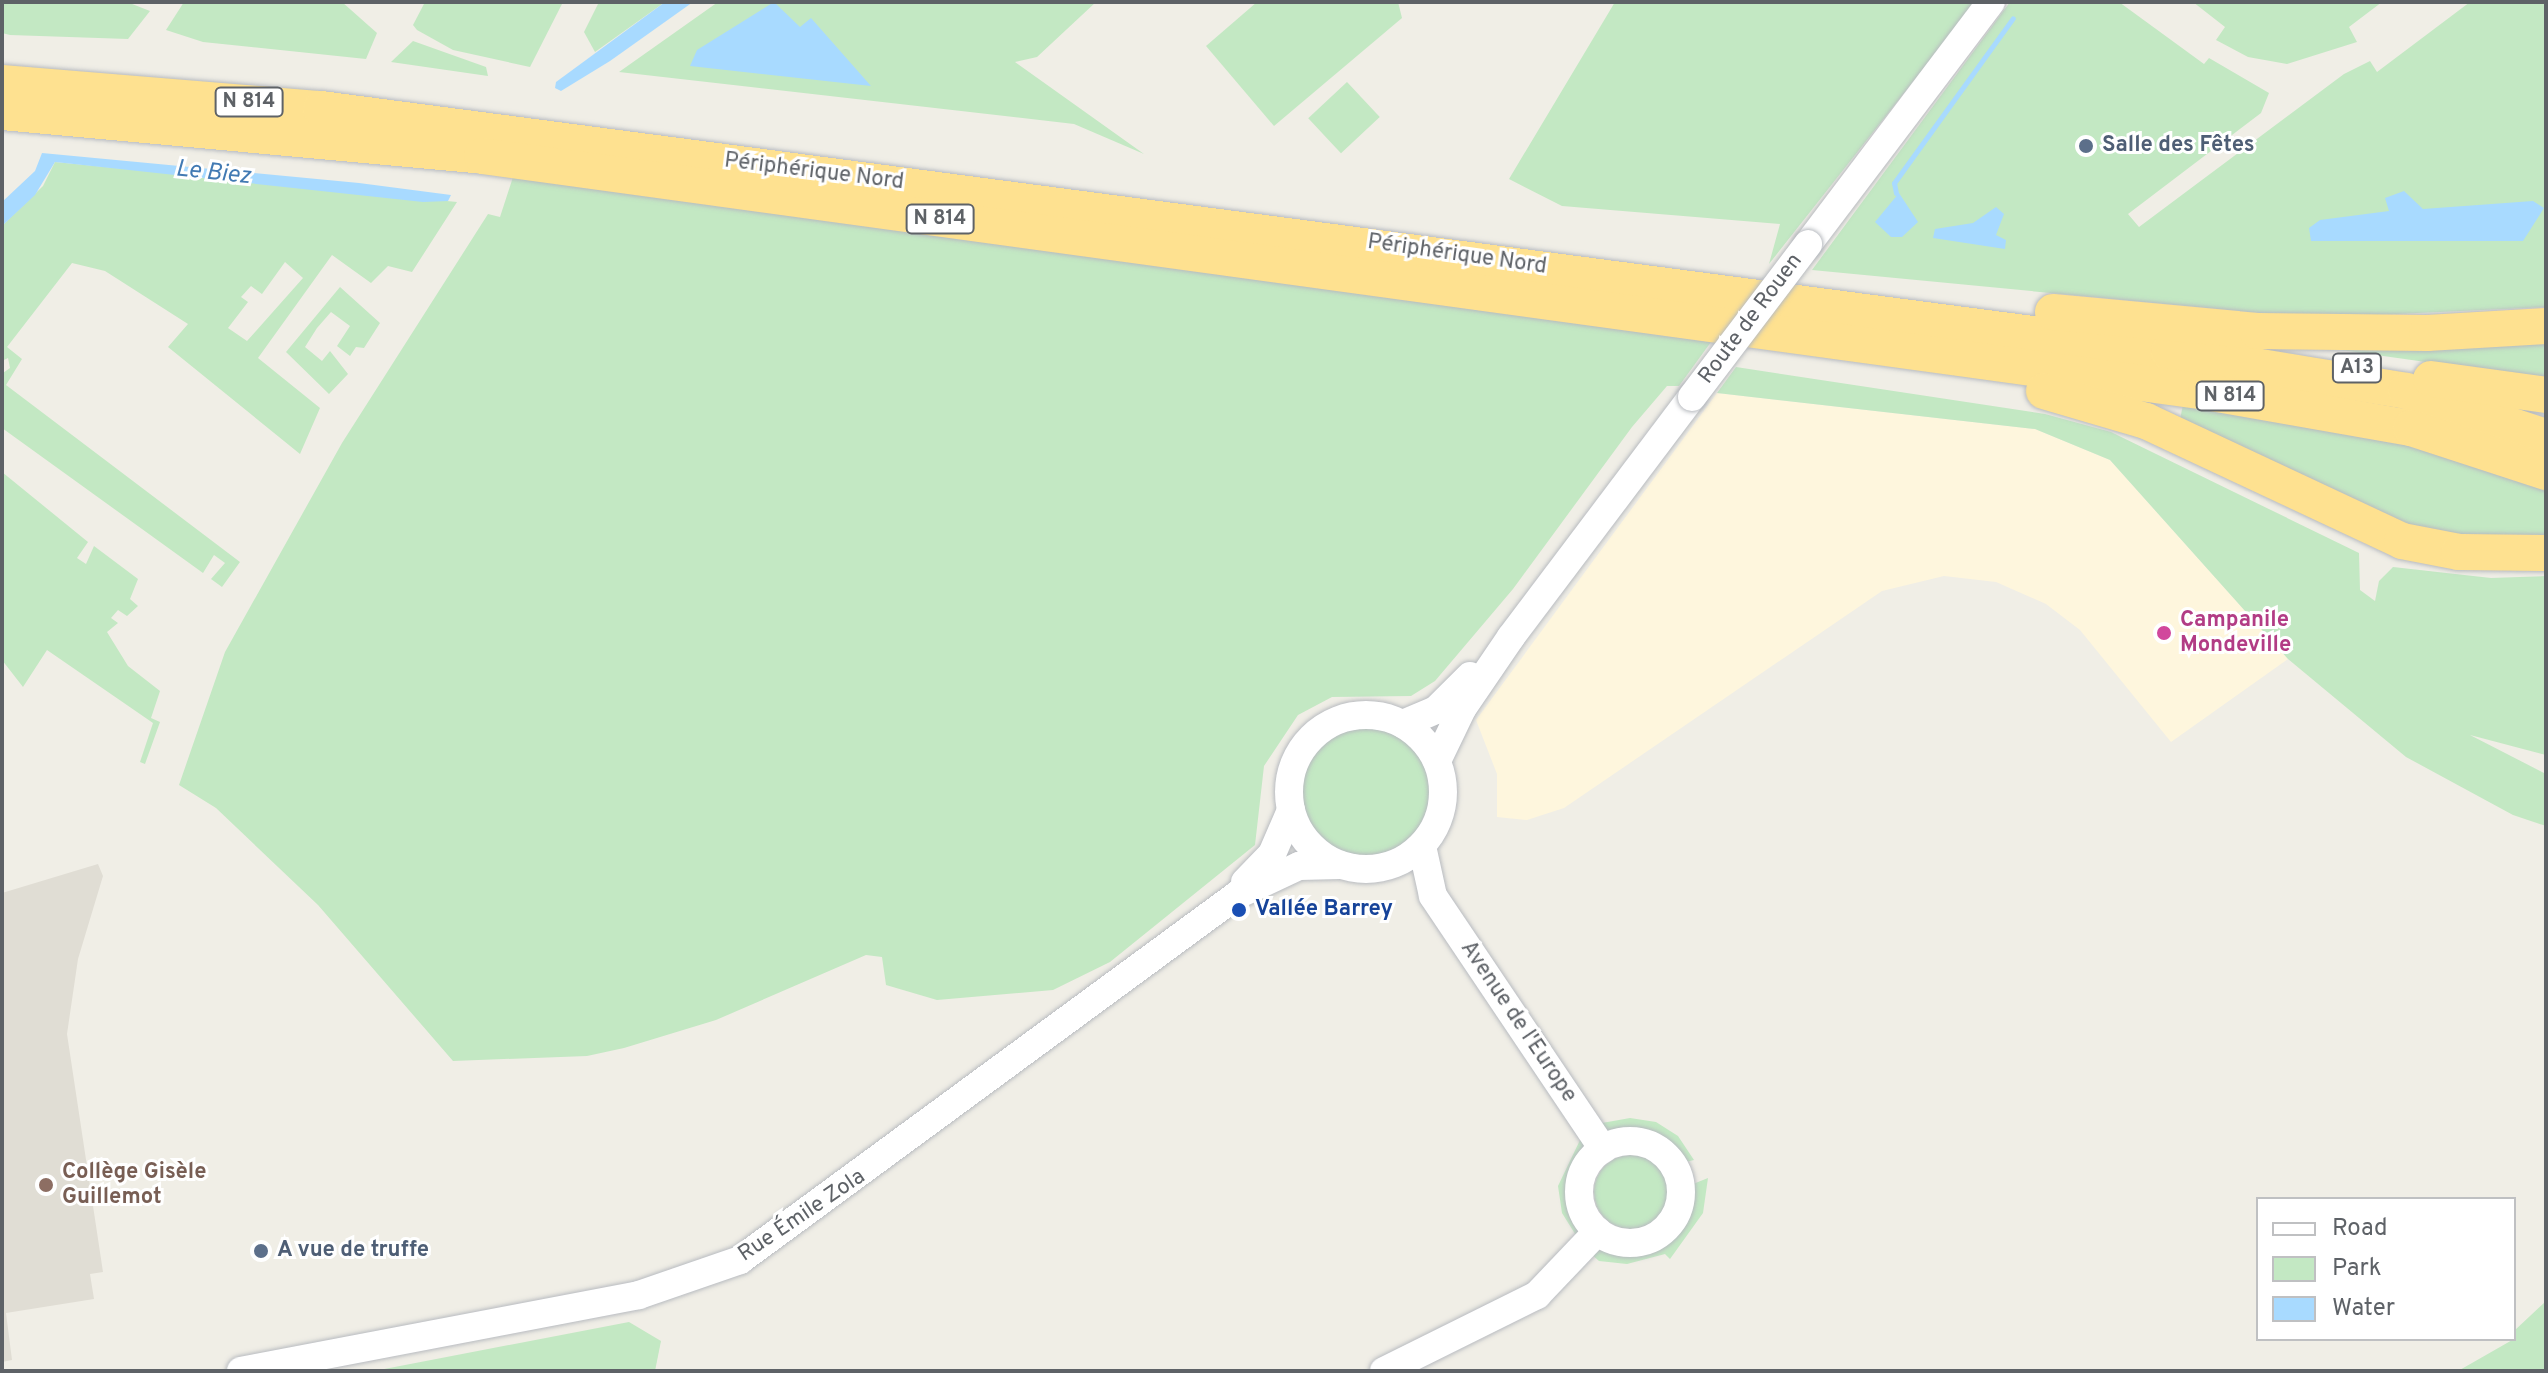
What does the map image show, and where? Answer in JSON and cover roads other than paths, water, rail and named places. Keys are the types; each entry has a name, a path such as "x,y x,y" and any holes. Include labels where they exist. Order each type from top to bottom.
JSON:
{"highway":[{"name":"Périphérique Nord","path":"2,83 293,106 489,143 1909,334"},
{"name":"Périphérique Nord","path":"2,112 489,143"},
{"name":"N 814","path":"1909,334 1992,306 2257,331 2427,333 2546,326"},
{"name":"N 814","path":"1909,334 2169,352 2406,391 2546,437"},
{"name":"N 814","path":"1909,334 2447,436 2546,472"},
{"path":"1909,334 1940,371 2133,416 2402,541 2459,552 2546,553"},
{"name":"A13","path":"2169,352 2194,345 2546,395"}],"main road":[{"name":"Route de Rouen","path":"1437,761 1462,709 1511,637 1991,2"},
{"name":"Route de Rouen","path":"1403,724 1436,710 1511,637"},
{"path":"1358,715 1403,724 1437,761 1442,805 1422,846 1384,868 1340,865 1313,849 1291,810 1293,767 1325,726 1358,715"},
{"name":"Rue Émile Zola","path":"1237,895 1272,854 1291,810"},
{"name":"Avenue de l'Europe","path":"1422,846 1433,896 1603,1149"},
{"name":"Rue Émile Zola","path":"241,1371 639,1295 740,1260 1237,895 1299,866 1340,865"},
{"name":"Avenue de l'Europe","path":"1384,868 1433,896"},
{"path":"1636,1141 1658,1149 1673,1166 1681,1189 1675,1214 1658,1234 1621,1242 1598,1231 1585,1217 1579,1189 1589,1162 1603,1149 1636,1141"},
{"path":"1384,1371 1537,1295 1598,1231"}],"water":[{"path":"665,2 693,2 610,61 561,91 555,88 556,82"},
{"path":"774,2 800,27 811,18 871,86 690,66 697,50"},
{"name":"Le Biez","path":"42,153 359,183 451,195 448,201 423,202 55,162 35,195 2,226 2,202 35,171"},
{"path":"2404,191 2423,209 2533,201 2544,208 2523,241 2311,241 2309,228 2320,220 2389,211 2385,198"},
{"path":"1899,193 1918,222 1902,237 1891,237 1875,222"},
{"path":"1996,207 2004,214 1996,235 2006,240 2005,249 1933,238 1935,229 1973,223"}],"waterway":[{"path":"1896,193 1894,183 2013,18"}],"place":[{"name":"Salle des Fêtes","path":"2086,146"},
{"name":"Campanile Mondeville","path":"2164,633"},
{"name":"Vallée Barrey","path":"1239,910"},
{"name":"Collège Gisèle Guillemot","path":"46,1185"},
{"name":"A vue de truffe","path":"261,1251"}]}
